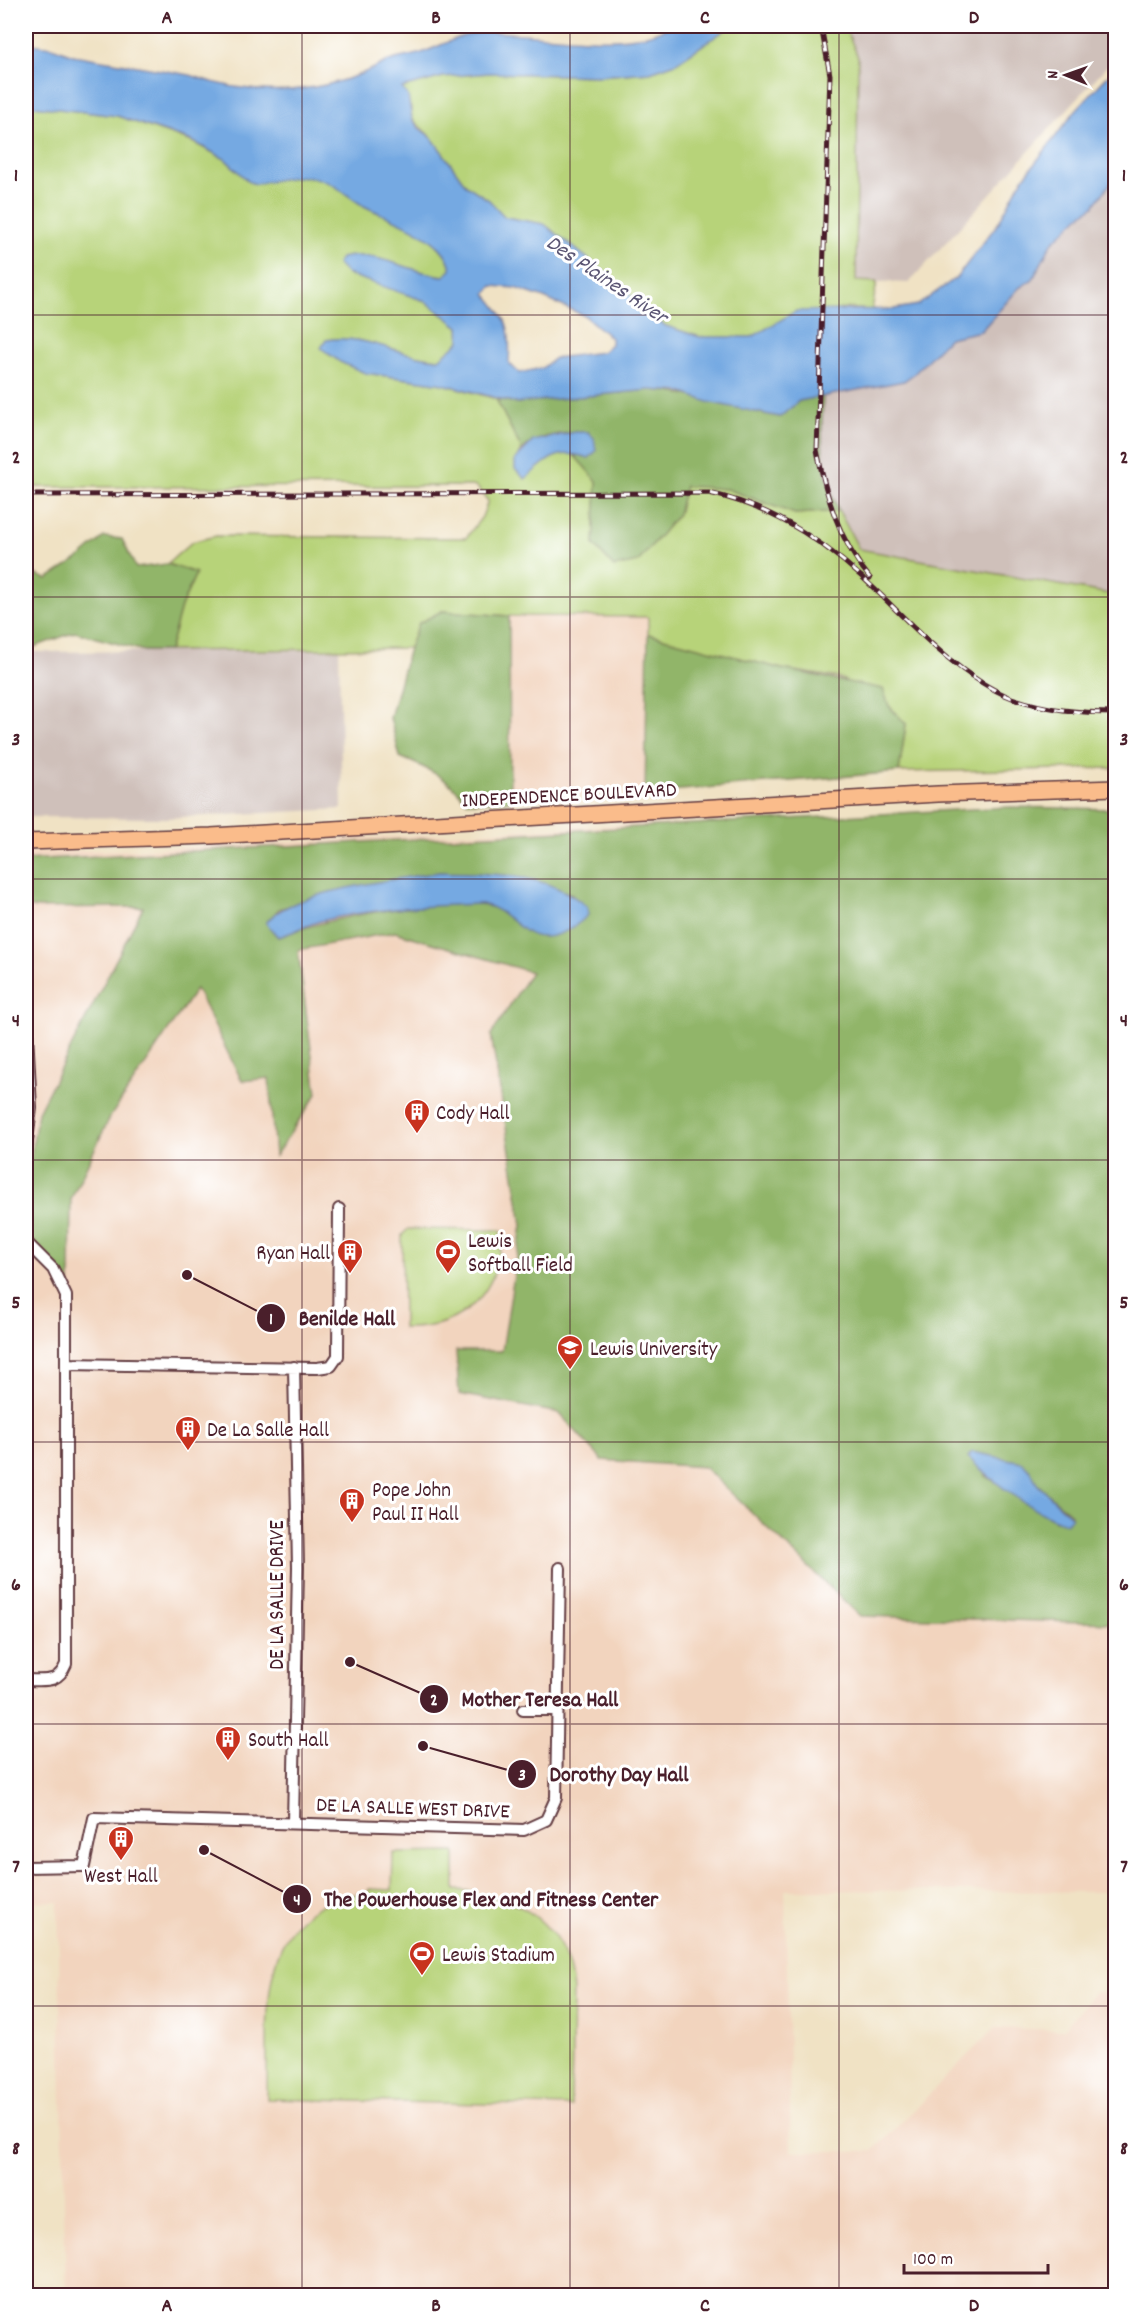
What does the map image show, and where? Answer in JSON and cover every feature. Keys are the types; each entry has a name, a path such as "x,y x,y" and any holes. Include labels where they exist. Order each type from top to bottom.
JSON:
{"main road":[{"name":"INDEPENDENCE BOULEVARD","path":"26,842 222,835 938,794 1116,788"}],"street":[{"path":"26,1013 31,1108 26,1150"},
{"path":"66,1364 331,1366 338,1356 339,1209"},
{"path":"26,1242 53,1269 66,1296 66,1664 62,1675 55,1680 26,1680"},
{"name":"DE LA SALLE DRIVE","path":"293,1823 298,1568 294,1367"},
{"name":"DE LA SALLE WEST DRIVE","path":"26,1867 84,1866 94,1818 524,1830 546,1820 556,1798 560,1568"},
{"path":"523,1710 557,1710"}],"shaded area":[{"path":"845,26 1115,26 1115,57 909,283 856,281 858,57"},
{"path":"1115,177 1115,595 859,549 829,493 821,450 823,396 904,381 915,373 949,338 981,331 1019,288 1033,279 1052,243 1081,215 1094,206"},
{"path":"509,616 649,617 645,793 510,801"},
{"path":"339,650 342,809 166,818 26,817 26,652"},
{"name":"Lewis University","path":"1115,817 1115,1892 785,1890 791,2151 873,2151 995,2028 1063,2030 1095,1992 1115,1993 1115,2295 66,2295 58,1902 26,1901 26,852 135,850 646,824"}],"green space":[{"path":"731,26 845,26 858,57 856,281 877,282 872,310 846,308 770,328 752,337 700,337 666,326 654,318 616,281 544,224 505,217 489,200 466,185 432,138 412,119 411,108 401,88 443,77 489,73 598,76 650,72 676,63"},
{"path":"26,105 117,116 192,142 225,159 249,182 298,177 321,179 333,184 361,204 428,238 447,258 451,270 444,276 380,259 354,256 341,258 362,278 425,301 459,327 460,341 439,359 410,354 369,342 340,339 326,340 328,354 365,373 443,384 496,399 522,450 515,460 572,453 598,481 594,545 613,566 638,561 678,514 685,486 727,489 795,514 839,511 859,549 1115,595 1115,768 899,772 906,724 889,706 840,678 782,669 648,634 648,617 509,616 442,611 419,623 409,648 169,651 181,607 196,573 167,564 192,542 216,536 466,538 482,517 488,501 476,486 26,487"},
{"path":"650,390 683,394 780,417 799,401 823,396 823,455 828,483 839,511 795,514 727,489 685,486 678,514 638,562 614,567 594,545 597,481 572,453 588,432 544,438 522,450 496,399 516,403"},
{"path":"104,537 122,539 136,568 167,564 196,573 181,607 169,651 144,651 75,632 26,650 26,571 47,579 78,559"},
{"path":"442,611 509,616 510,801 467,802 453,786 437,775 400,757 390,718 409,648 419,623"},
{"path":"648,634 782,669 883,689 889,706 906,724 899,772 645,793"},
{"path":"1010,807 1115,809 1115,1623 860,1616 704,1467 602,1460 559,1413 459,1394 456,1351 502,1351 522,1225 491,1035 531,972 395,932 298,950 317,1094 275,1156 269,1078 242,1081 196,989 110,1117 71,1199 70,1283 26,1236 26,1184 38,1112 143,907 26,908 26,860","holes":["368,884 563,891 572,894 529,907 502,911 482,904 403,908 325,922 278,937 266,923 279,909","1030,1471 1037,1484 1071,1514 1055,1520 986,1476"]},
{"name":"Lewis Softball Field","path":"408,1229 501,1230 500,1252 487,1288 475,1303 461,1314 425,1327 403,1328 402,1235"},
{"name":"Lewis Stadium","path":"455,1852 455,1890 472,1891 472,1896 493,1898 528,1911 554,1936 564,1953 573,1991 571,2106 267,2099 269,1998 274,1967 285,1940 303,1917 330,1901 368,1893 369,1889 392,1890 393,1853"}],"water":[{"name":"Des Plaines River","path":"669,26 731,26 676,63 650,72 598,76 489,73 443,77 402,88 408,96 412,119 432,138 466,185 489,200 505,217 544,224 616,281 654,318 666,326 700,337 752,337 796,311 894,309 918,305 957,277 999,222 1019,184 1076,110 1115,68 1115,177 1094,206 1081,215 1052,243 1033,279 1019,288 981,331 949,338 915,373 904,381 799,401 780,417 708,402 681,392 650,390 516,403 443,384 365,373 340,362 321,348 326,340 355,340 439,359 460,341 459,327 425,301 347,274 337,264 341,258 367,257 444,276 451,270 447,258 439,247 415,230 362,205 322,180 301,177 256,184 249,182 225,159 192,141 117,116 26,105 26,43 52,47 73,55 190,75 239,88 289,90 338,82 389,61 419,54 463,36 480,33 581,39 630,38 651,34","holes":["492,286 515,288 585,316 611,338 611,344 602,352 555,358 542,368 519,373 509,363 507,325 500,311 486,294"]},
{"path":"575,432 588,432 594,438 596,451 589,458 568,454 554,457 525,479 515,469 515,460 533,441"},
{"path":"439,872 498,874 536,881 571,895 587,907 588,915 567,931 542,937 525,931 500,912 482,904 360,913 321,921 278,937 266,923 278,912 320,895 346,888"},
{"path":"972,1452 1022,1462 1031,1471 1037,1484 1072,1517 1066,1523 1027,1504 1001,1486 968,1457"}],"railway":[{"path":"821,26 830,75 817,450 835,517 850,549 870,578"},
{"path":"26,495 709,493 758,509 804,532 845,562 943,654 994,690 1012,698 1051,708 1116,713"}],"place":[{"name":"Cody Hall","path":"417,1135"},
{"name":"Benilde Hall","path":"187,1275"},
{"name":"Ryan Hall","path":"350,1275"},
{"name":"Lewis Softball Field","path":"448,1275"},
{"name":"Lewis University","path":"570,1371"},
{"name":"De La Salle Hall","path":"188,1452"},
{"name":"Pope John Paul II Hall","path":"352,1524"},
{"name":"Mother Teresa Hall","path":"350,1662"},
{"name":"Dorothy Day Hall","path":"423,1746"},
{"name":"South Hall","path":"228,1762"},
{"name":"The Powerhouse Flex and Fitness Center","path":"204,1850"},
{"name":"West Hall","path":"121,1862"},
{"name":"Lewis Stadium","path":"422,1977"}]}
